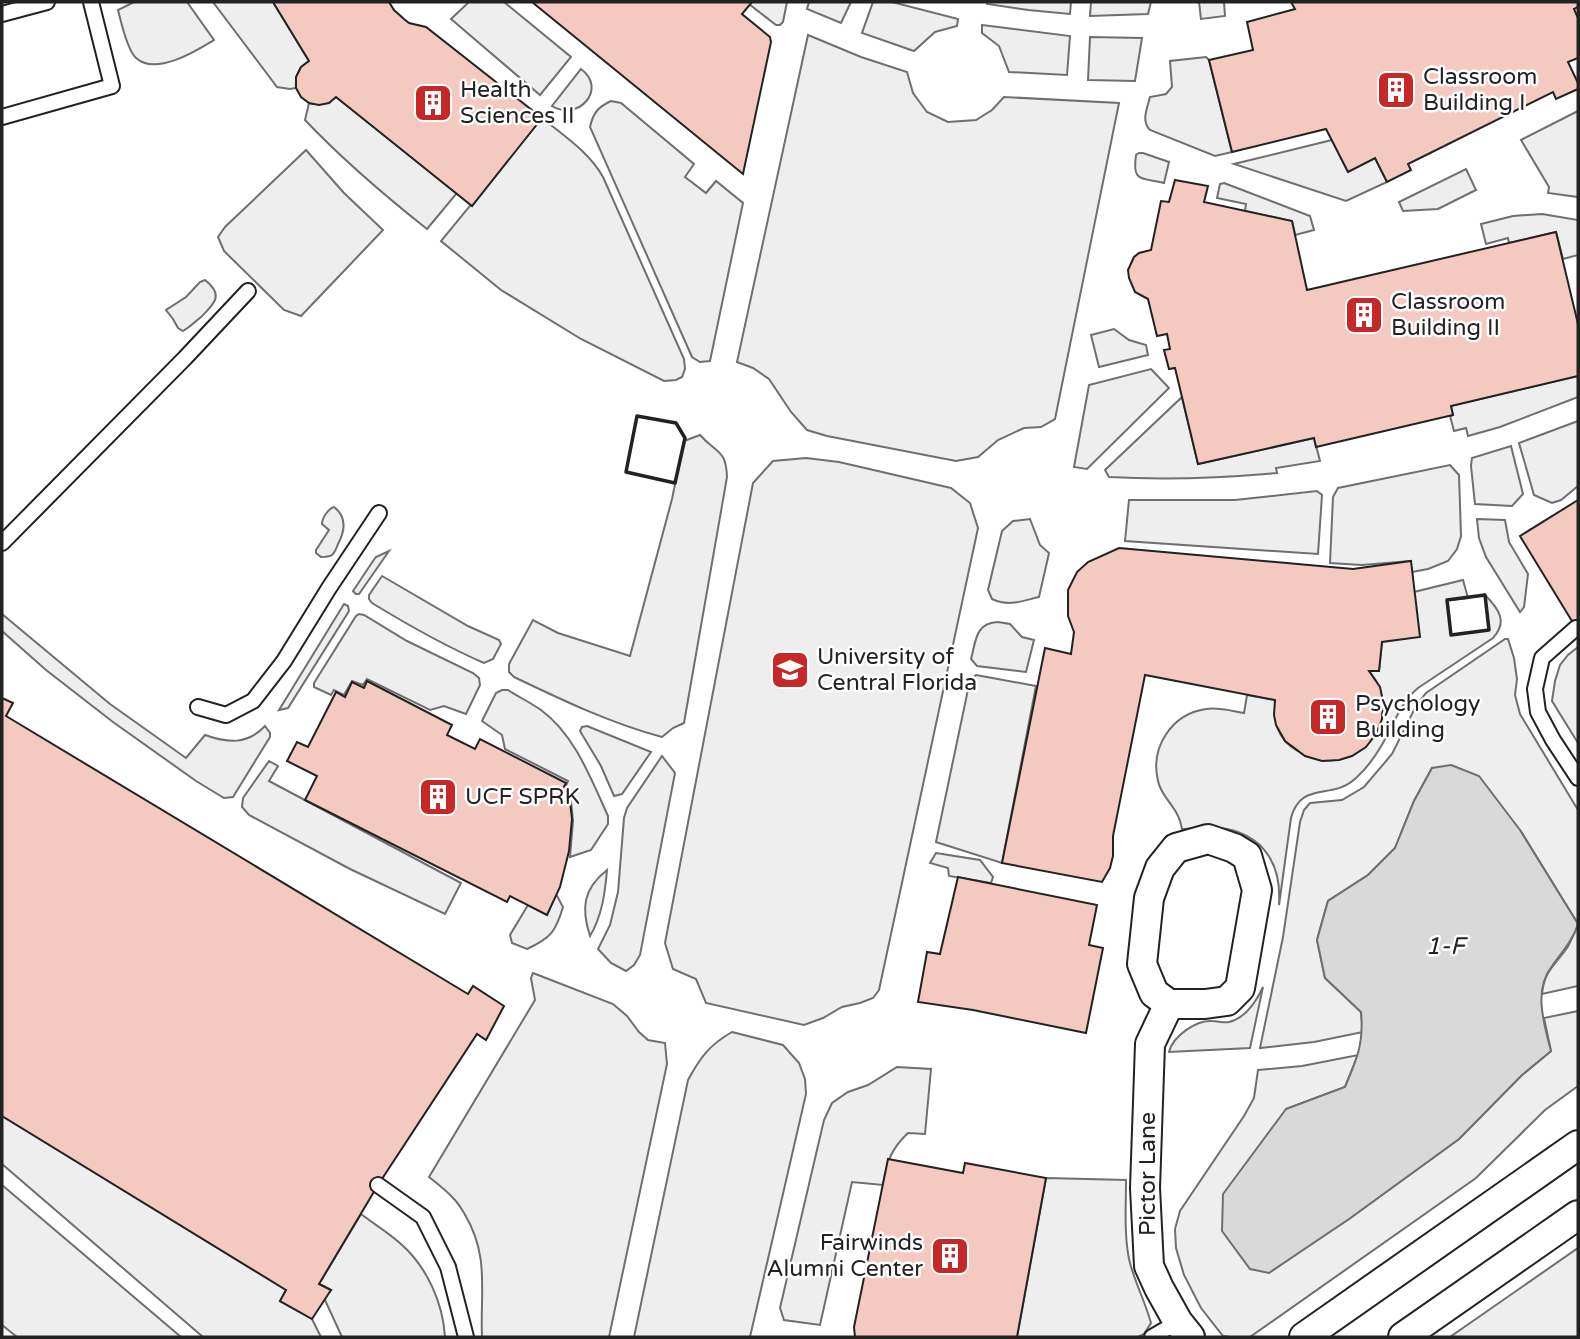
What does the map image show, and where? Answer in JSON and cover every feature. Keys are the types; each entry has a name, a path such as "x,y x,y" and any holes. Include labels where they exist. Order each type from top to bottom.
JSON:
{"street":[{"path":"1208,839 1234,848 1247,856 1257,890 1240,988 1227,1001 1169,1004 1154,993 1142,964 1149,898 1160,869 1176,848 1208,839"},
{"name":"Pictor Lane","path":"1169,1004 1150,1044 1145,1188 1149,1266 1158,1289 1184,1329"},
{"path":"1304,1337 1578,1145"},
{"path":"1403,1337 1578,1215"}],"lane":[{"path":"2,14 47,2"},
{"path":"2,117 112,86 91,2"},
{"path":"2,542 248,291"},
{"path":"198,708 226,715 253,701 284,661 329,587 379,513"},
{"path":"1576,628 1542,658 1535,689 1538,712 1578,778"},
{"path":"378,1185 423,1217 448,1267 466,1337"},
{"path":"1152,1337 1184,1329"}],"shaded area":[{"path":"134,2 187,2 214,40 176,60 144,63 136,58 130,49 118,10"},
{"path":"213,2 273,2 309,61 298,72 296,88 277,87"},
{"path":"469,2 504,2 571,57 540,95 451,19"},
{"path":"787,2 783,22 776,25 749,4"},
{"path":"809,2 851,2 841,23 807,9"},
{"path":"873,2 892,2 958,19 957,26 935,32 914,51 862,33"},
{"path":"987,2 1071,2 1070,14"},
{"path":"1091,2 1151,2 1148,14 1090,16"},
{"path":"1199,2 1224,2 1225,16 1201,19"},
{"path":"982,25 1070,36 1067,75 1009,72 999,46 982,33"},
{"path":"808,35 907,72 913,93 927,112 948,122 976,120 992,110 1004,97 1119,103 1055,419 1041,427 1024,428 998,440 978,457 956,461 807,430 769,379 753,368 737,362"},
{"path":"1090,37 1142,38 1135,81 1088,80"},
{"path":"1206,57 1209,60 1232,152 1215,156 1150,130 1145,119 1150,97 1166,94 1172,87 1170,61"},
{"path":"581,69 592,85 591,94 586,101 571,110 552,106"},
{"path":"336,97 457,193 427,229 364,177 305,120 309,103 323,103"},
{"path":"611,101 621,103 694,164 685,177 706,193 716,181 743,203 710,361 700,362 692,357 590,127 597,111"},
{"path":"1578,111 1578,197 1548,193 1549,187 1521,140"},
{"path":"542,118 583,152 603,177 684,359 682,377 664,381 581,339 501,290 441,241"},
{"path":"1332,140 1348,172 1375,158 1387,182 1346,201 1234,164"},
{"path":"306,150 344,193 383,230 301,316 284,310 224,251 218,237 225,227"},
{"path":"1139,153 1169,162 1164,183 1137,175 1135,164 1136,155"},
{"path":"1466,169 1476,190 1438,209 1403,211 1399,202"},
{"path":"1224,183 1310,216 1314,230 1295,235 1292,221 1245,211 1246,204 1217,198 1220,184"},
{"path":"1542,214 1578,220 1578,255 1563,259 1556,232 1509,243 1508,238 1486,244 1481,224 1513,216"},
{"path":"205,280 214,290 215,299 201,317 183,331 166,310"},
{"path":"1114,329 1129,340 1146,345 1148,355 1099,367 1091,335"},
{"path":"1151,369 1169,388 1087,469 1074,467 1089,385"},
{"path":"1578,376 1578,397 1500,427 1468,436 1466,428 1454,431 1450,416 1453,415 1451,406"},
{"path":"1182,397 1198,464 1314,438 1320,461 1276,468 1277,473 1256,475 1109,477 1105,470"},
{"path":"1578,421 1578,486 1561,500 1552,503 1534,495 1519,443"},
{"path":"700,435 722,456 727,477 684,723 662,737 605,718 514,677 509,672 509,664 533,620 558,633 630,656 672,499 684,441"},
{"path":"1511,446 1523,494 1512,506 1475,504 1472,458"},
{"path":"806,458 839,462 951,488 970,503 978,528 879,990 873,998 842,1007 804,1025 706,1003 696,979 673,969 665,943 753,483 773,461"},
{"path":"1450,465 1459,475 1461,536 1457,549 1448,561 1412,572 1410,561 1362,565 1330,563 1333,497 1338,488"},
{"path":"1317,491 1322,495 1318,554 1125,541 1129,500 1235,500"},
{"path":"334,507 343,520 342,534 332,555 321,557 316,550 329,530 322,522"},
{"path":"1030,519 1040,545 1049,553 1039,597 1010,603 992,599 988,590 1002,531 1013,521"},
{"path":"1477,519 1505,520 1509,542 1528,574 1524,607 1520,612 1486,557 1479,538"},
{"path":"389,551 359,594 356,594 353,591 376,557"},
{"path":"382,576 468,626 499,640 501,644 493,659 484,663 427,635 372,603 369,595"},
{"path":"1463,580 1468,598 1447,600 1451,635 1489,630 1485,595 1500,616 1498,632 1411,694 1378,752 1356,778 1337,789 1310,795 1296,806 1291,818 1279,905 1279,888 1271,860 1254,840 1227,829 1182,829 1175,810 1159,786 1156,769 1160,745 1173,725 1194,712 1206,709 1244,713 1247,695 1275,700 1277,727 1288,744 1298,751 1318,759 1338,760 1355,754 1369,742 1379,727 1383,709 1380,690 1369,671 1379,671 1382,642 1414,592"},
{"path":"344,604 349,611 288,708 279,710"},
{"path":"2,614 110,704 186,758 205,735 237,741 251,737 265,726 270,737 233,797 224,798 113,722 46,670 2,631"},
{"path":"359,614 479,678 480,685 466,714 444,706 430,710 367,679 363,685 352,681 344,695 334,690 331,695 314,687"},
{"path":"990,623 1010,624 1022,637 1034,640 1026,672 977,666 971,659 981,629"},
{"path":"1508,639 1514,658 1517,679 1515,695 1520,714 1578,810 1578,924 1520,830 1432,768 1414,801 1395,848 1368,875 1328,901 1317,940 1325,978 1361,1012 1363,1032 1314,1042 1260,1048 1283,937 1304,810 1310,803 1342,800 1364,787 1392,754 1417,704 1426,693"},
{"path":"1578,647 1578,743 1552,701 1560,665"},
{"path":"976,675 1036,686 1002,863 936,842 970,680"},
{"path":"508,690 529,702 553,720 581,758 608,816 608,824 591,850 570,857 573,821 570,792 565,788 568,781 505,749 502,735 482,721 496,693"},
{"path":"587,726 651,752 622,794 614,796 601,766 580,731"},
{"path":"662,756 675,773 640,955 626,971 611,963 598,949 610,925 618,892 627,808"},
{"path":"269,761 278,766 269,781 461,883 445,914 350,869 249,815 242,807 243,798"},
{"path":"936,853 980,860 993,877 991,883 949,876 948,868 930,863"},
{"path":"607,870 600,912 590,936 585,917 586,900 593,884"},
{"path":"556,894 563,907 551,933 527,949 512,943 510,935 528,905 547,915"},
{"path":"1578,926 1578,986 1542,994 1548,974 1567,948"},
{"path":"533,973 613,1004 648,1040 665,1043 667,1064 609,1337 482,1337 482,1274 478,1244 458,1204 429,1177 535,1000 531,978"},
{"path":"1263,987 1250,1048 1169,1052 1175,1040 1192,1026 1206,1021 1229,1022 1240,1017 1254,1004"},
{"path":"1578,1011 1578,1086 1545,1110 1476,1178 1250,1337 1223,1336 1201,1308 1184,1275 1176,1248 1175,1229 1180,1211 1254,1098 1258,1070 1302,1066 1358,1055 1345,1087 1286,1109 1269,1272 1349,1219 1459,1139 1522,1075 1551,1051 1544,1018"},
{"path":"732,1032 783,1045 799,1063 805,1079 806,1094 750,1337 634,1337 688,1080 706,1053"},
{"path":"897,1067 931,1069 925,1134 908,1133 897,1145 888,1163 883,1185 852,1182 820,1325 784,1320 780,1308 824,1120 832,1103"},
{"path":"2,1116 286,1290 280,1301 312,1319 321,1337 203,1337 2,1164"},
{"path":"1046,1178 1126,1180 1129,1259 1151,1323 1144,1334 1138,1337 1017,1337"},
{"path":"2,1185 181,1337 17,1337 2,1325"},
{"path":"361,1214 396,1240 419,1263 437,1299 445,1337 342,1337 324,1298 331,1290 319,1284"},
{"path":"1578,1248 1578,1337 1450,1337"}],"water":[{"name":"1-F","path":"1451,765 1479,776 1520,830 1578,924 1570,941 1546,975 1543,986 1542,1007 1551,1051 1522,1075 1459,1139 1349,1219 1269,1273 1250,1269 1222,1231 1223,1194 1286,1109 1345,1087 1359,1051 1361,1012 1325,978 1317,940 1328,901 1368,875 1395,848 1414,801 1432,768"}],"building":[{"name":"Health Sciences II","path":"273,2 389,2 409,23 426,27 542,118 472,206 336,97 329,103 319,105 309,103 301,97 296,88 296,77 301,67 309,61"},
{"path":"532,2 752,2 742,14 770,37 771,42 743,174"},
{"name":"Classroom Building I","path":"1291,2 1578,2 1578,7 1574,9 1578,18 1578,58 1568,62 1578,89 1556,99 1553,92 1408,164 1411,170 1387,182 1375,158 1348,172 1326,129 1232,152 1209,60 1253,50 1247,22 1295,9"},
{"name":"Classroom Building II","path":"1175,180 1208,186 1204,202 1292,221 1307,290 1556,232 1578,324 1578,376 1451,406 1453,415 1316,447 1314,438 1198,464 1175,368 1169,369 1164,350 1170,349 1167,334 1157,336 1148,299 1135,292 1128,270 1134,257 1151,250 1161,201 1169,202"},
{"path":"1578,500 1578,631 1520,536"},
{"name":"Psychology Building","path":"1119,548 1353,569 1411,561 1420,637 1382,642 1379,671 1369,671 1380,687 1383,701 1382,719 1376,734 1366,747 1339,760 1322,761 1305,756 1285,741 1276,725 1275,700 1145,675 1113,836 1113,856 1102,882 1002,863 1045,648 1071,654 1074,632 1068,616 1068,590 1077,572 1088,562"},
{"name":"UCF SPRK","path":"367,681 452,725 447,735 475,749 480,739 566,783 563,789 569,793 572,819 569,851 560,887 547,915 510,896 507,902 305,800 317,776 287,761 297,742 308,747 336,692 345,697 352,682 364,688"},
{"path":"2,698 13,703 6,716 468,994 473,986 504,1006 486,1040 477,1034 378,1185 319,1284 331,1290 312,1319 280,1301 286,1290 2,1116"},
{"path":"958,877 1097,905 1089,945 1103,948 1086,1033 973,1010 918,1002 927,952 940,954"},
{"name":"Fairwinds Alumni Center","path":"888,1159 963,1173 965,1163 1046,1178 1017,1337 855,1337 854,1327"}],"wall":[{"path":"637,416 676,423 685,438 675,483 626,472 637,416"},
{"path":"1485,595 1489,630 1451,635 1447,600 1485,595"}],"place":[{"name":"Classroom Building I","path":"1396,90"},
{"name":"Health Sciences II","path":"433,103"},
{"name":"Classroom Building II","path":"1364,315"},
{"name":"University of Central Florida","path":"790,670"},
{"name":"Psychology Building","path":"1328,717"},
{"name":"UCF SPRK","path":"438,797"},
{"name":"Fairwinds Alumni Center","path":"950,1256"}]}
